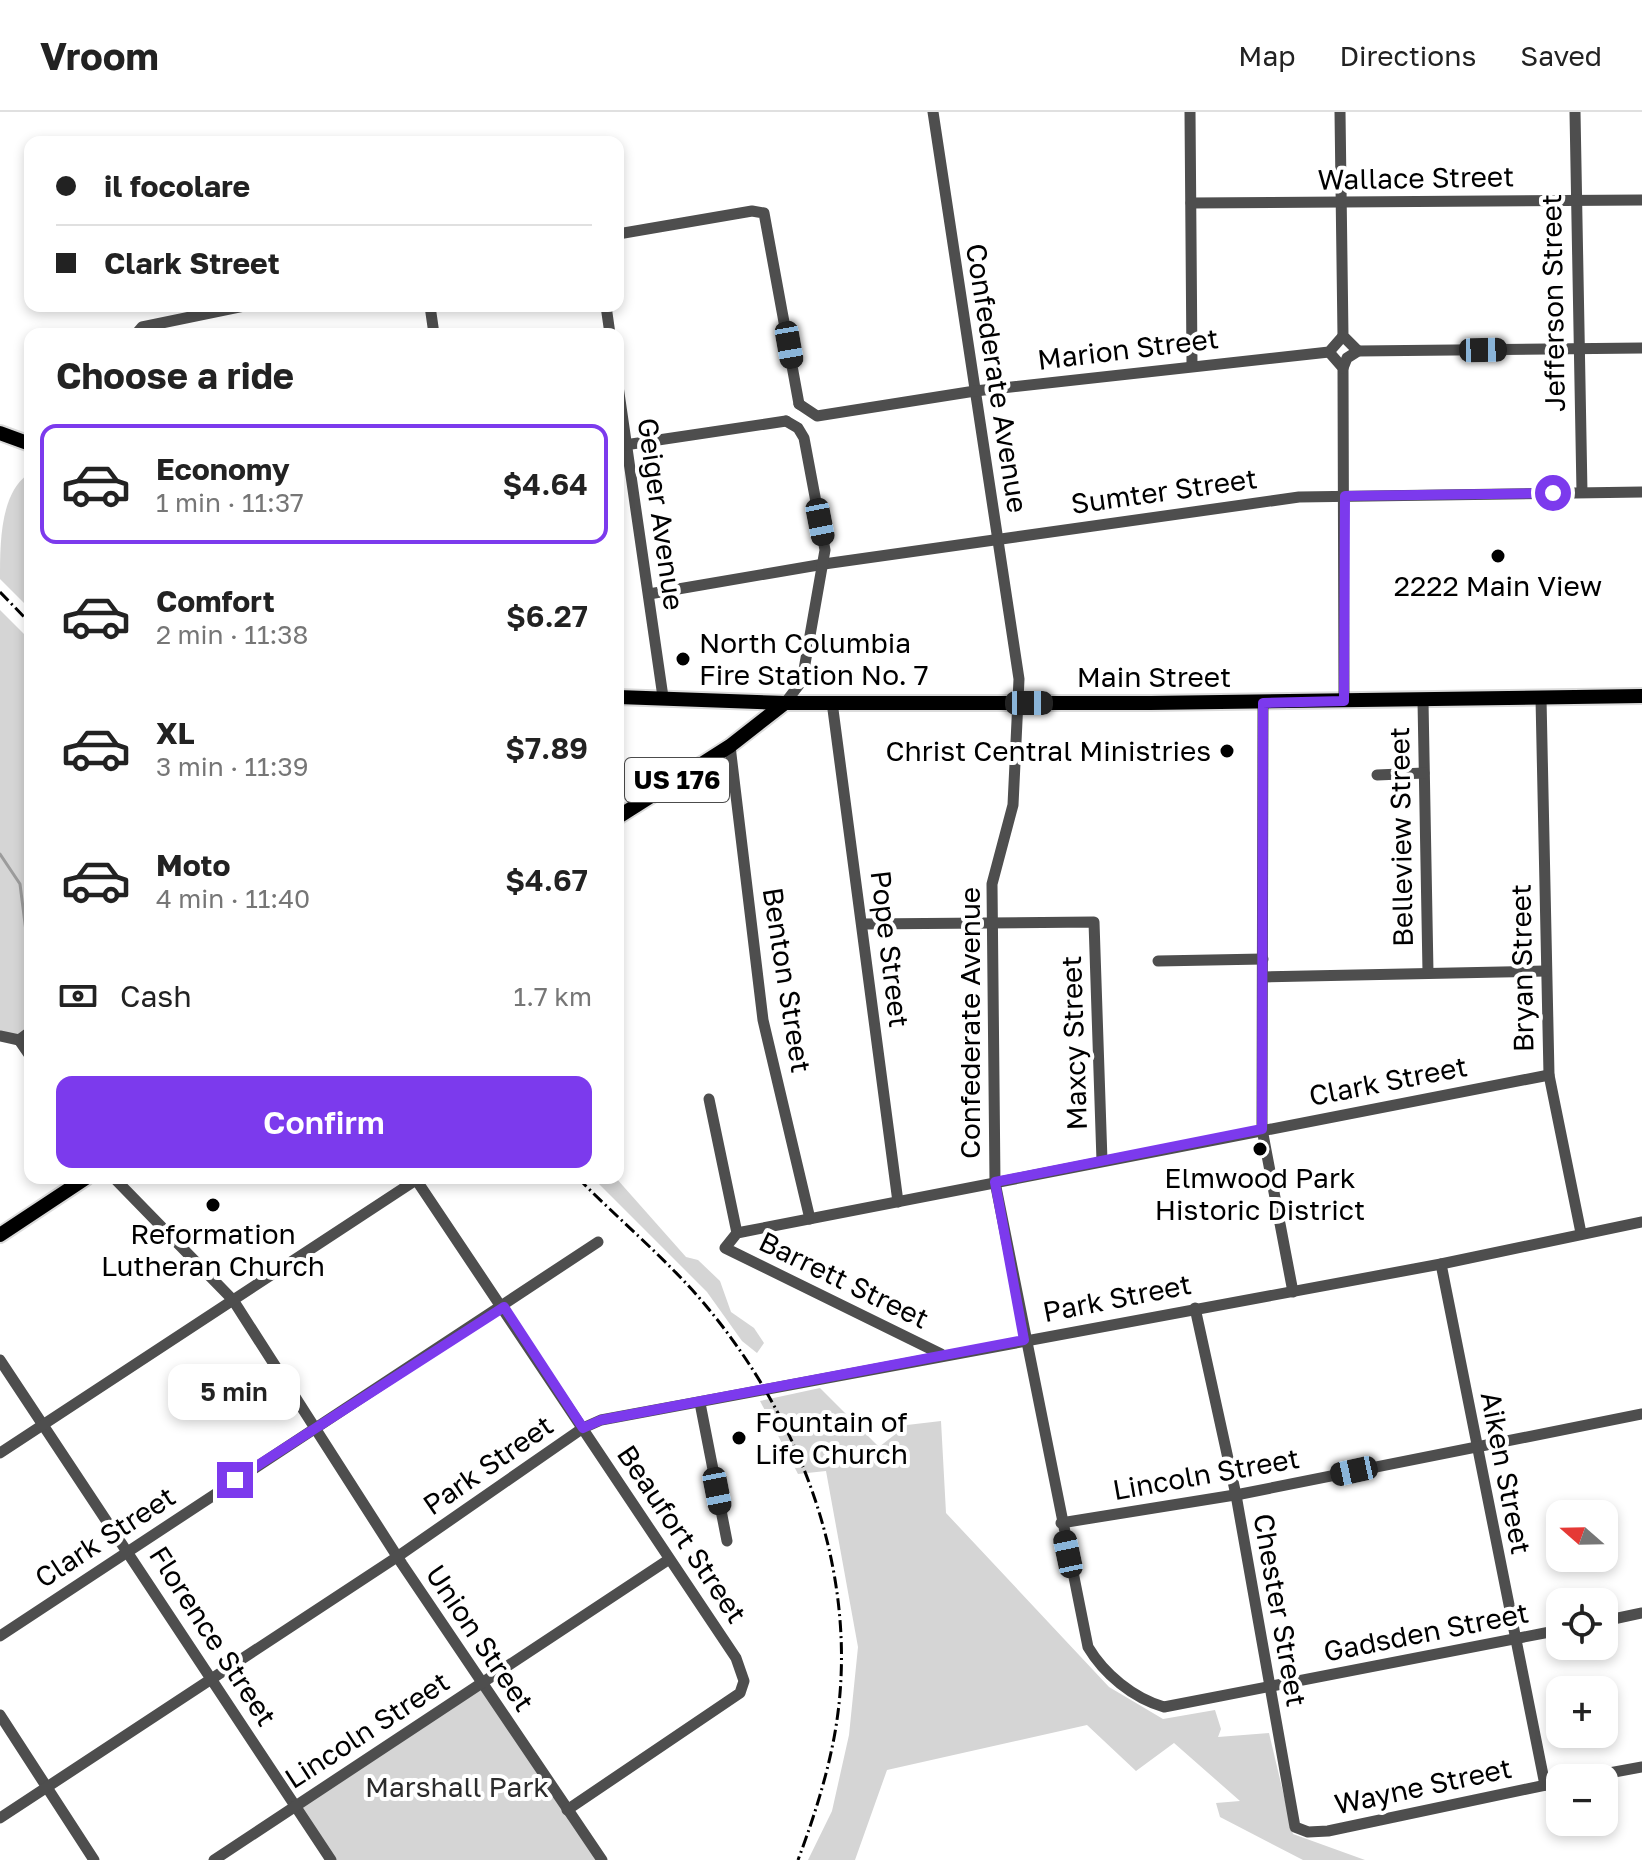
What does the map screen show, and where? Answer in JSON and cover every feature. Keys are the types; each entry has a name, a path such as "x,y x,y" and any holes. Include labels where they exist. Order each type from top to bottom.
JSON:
{"main road":[{"path":"0,433 24,442"},
{"name":"Main Street","path":"624,697 785,703 1263,703 1642,696"},
{"name":"US 176","path":"624,813 730,746 785,703"},
{"path":"0,1235 77,1184"}],"street":[{"name":"Confederate Avenue","path":"933,112 1019,679 1013,805 993,874 990,925 995,1182 1024,1340 1088,1647"},
{"path":"1190,112 1192,364"},
{"path":"1340,112 1343,336 1329,352 1343,368"},
{"name":"Jefferson Street","path":"1575,112 1582,492"},
{"name":"Wallace Street","path":"1191,203 1642,200"},
{"path":"624,233 752,211 764,213 799,404 817,416 808,423 804,438"},
{"path":"158,328 220,312"},
{"path":"1343,336 1358,351"},
{"path":"1344,701 1343,368 1347,358 1358,351 1642,348"},
{"name":"Marion Street","path":"817,416 975,391 1192,364 1329,352"},
{"path":"786,421 799,404"},
{"path":"624,446 786,421 798,428 804,438 825,550 815,593 802,681 785,703"},
{"name":"Geiger Avenue","path":"624,452 663,697"},
{"name":"Sumter Street","path":"649,594 824,564 1299,497 1642,492"},
{"name":"Bryan Street","path":"1541,698 1549,1075 1581,1233"},
{"name":"Belleview Street","path":"1423,701 1428,972"},
{"name":"Pope Street","path":"832,702 898,1202"},
{"path":"1263,703 1262,1129 1293,1292"},
{"name":"Benton Street","path":"730,746 763,1020 810,1219"},
{"path":"1377,775 1424,773"},
{"name":"Maxcy Street","path":"990,925 1094,922 1102,1161"},
{"path":"863,924 990,925"},
{"path":"1158,961 1263,959"},
{"path":"1263,977 1545,971"},
{"path":"0,1036 19,1040 24,1047"},
{"path":"19,1040 24,1036"},
{"name":"Clark Street","path":"737,1233 1549,1075"},
{"path":"709,1099 737,1233"},
{"name":"Union Street","path":"120,1184 233,1300 397,1557 602,1860"},
{"path":"0,1453 409,1184"},
{"name":"Beaufort Street","path":"420,1184 736,1658 744,1681 740,1693 567,1810"},
{"name":"Park Street","path":"0,1818 397,1557 583,1428 601,1420 941,1354 1441,1264 1642,1222"},
{"name":"Barrett Street","path":"737,1233 725,1248 941,1354"},
{"name":"Clark Street","path":"0,1636 504,1307 598,1242"},
{"name":"Aiken Street","path":"1441,1264 1545,1785"},
{"name":"Chester Street","path":"1195,1308 1236,1495 1295,1827"},
{"name":"Florence Street","path":"0,1360 331,1860"},
{"path":"700,1403 727,1541"},
{"name":"Lincoln Street","path":"1061,1523 1236,1495 1642,1414"},
{"name":"Lincoln Street","path":"214,1860 668,1560"},
{"path":"1618,1618 1642,1613"},
{"name":"Gadsden Street","path":"1088,1647 1098,1664 1119,1682 1149,1703 1164,1707 1546,1633"},
{"path":"0,1715 94,1860"},
{"path":"1618,1771 1642,1767"},
{"name":"Wayne Street","path":"1295,1827 1308,1832 1328,1831 1545,1785"}],"green space":[{"path":"24,478 24,603 0,579 3,521 18,484"},
{"path":"0,610 24,634 24,1036 19,1040 0,1036"},
{"path":"599,1184 621,1184 686,1257 698,1260 720,1281 731,1312 754,1328 764,1343 757,1353 742,1341 707,1292"},
{"path":"820,1388 879,1447 907,1425 941,1421 946,1513 1109,1687 1163,1719 1215,1710 1221,1729 1218,1737 1269,1733 1293,1834 1365,1860 1303,1860 1220,1817 1216,1803 1240,1801 1174,1743 1136,1771 1087,1725 887,1770 855,1860 808,1860 832,1811 849,1735 858,1647 826,1471 798,1474 760,1401"},
{"name":"Marshall Park","path":"481,1683 602,1860 331,1860 296,1806"}],"waterway":[{"path":"0,854 20,884 24,916"}],"railway":[{"path":"0,592 24,617"},
{"path":"584,1184 692,1290 742,1353 772,1402 798,1455 818,1509 832,1565 840,1622 841,1680 827,1769 798,1860"}],"place":[{"name":"2222 Main View","path":"1498,556"},
{"name":"North Columbia Fire Station No. 7","path":"683,659"},
{"name":"Christ Central Ministries","path":"1227,751"},
{"name":"Elmwood Park Historic District","path":"1260,1149"},
{"name":"Reformation Lutheran Church","path":"213,1205"},
{"name":"Fountain of Life Church","path":"739,1438"}],"route":[{"path":"235,1480 504,1307 583,1428 601,1420 1024,1340 995,1182 1262,1129 1263,703 1344,701 1345,496 1553,493"}]}
